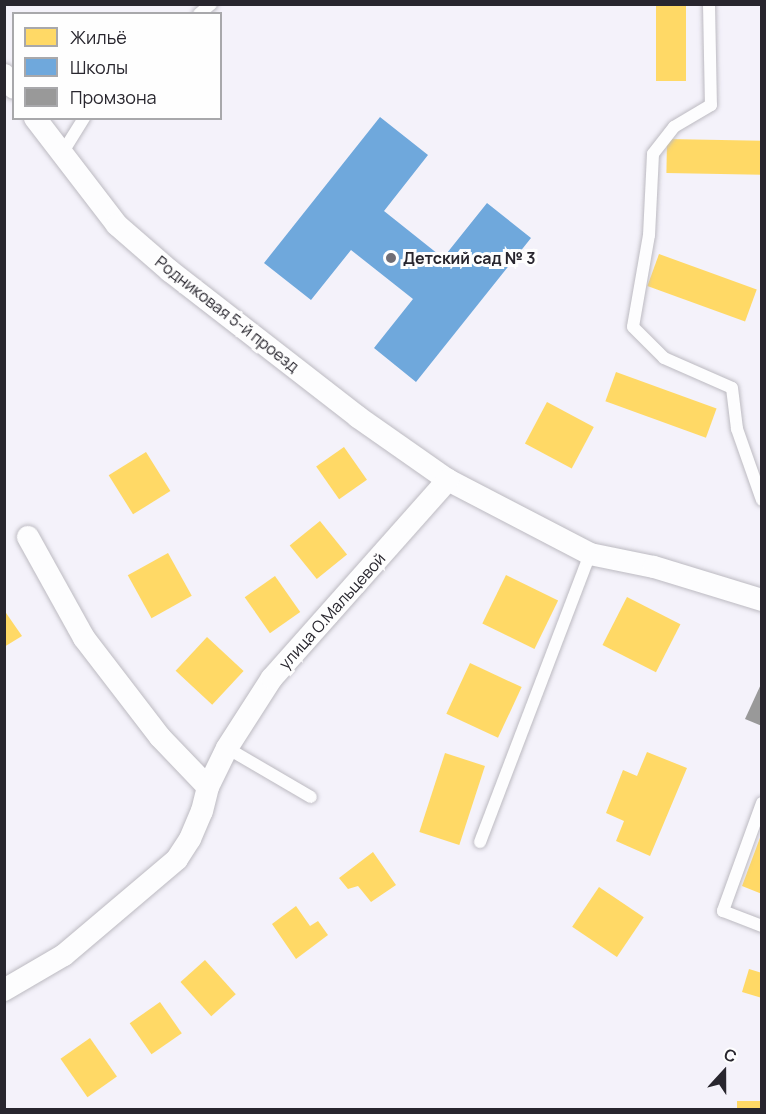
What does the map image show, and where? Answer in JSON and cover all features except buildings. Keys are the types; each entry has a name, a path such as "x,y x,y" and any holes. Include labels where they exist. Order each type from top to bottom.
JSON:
{"street":[{"name":"Родниковая 5-й проезд","path":"36,120 117,225 170,271 358,417 448,480"},
{"path":"448,480 590,554 654,567 762,600"},
{"name":"улица О.Мальцевой","path":"4,990 64,955 177,859 194,830 208,787 227,748 272,678 448,480"},
{"path":"28,537 84,638 160,737 208,787"}],"lane":[{"path":"709,4 711,105 674,127 652,154 649,236 633,327 664,358 732,388 737,429 762,500"},
{"path":"61,154 83,120"},
{"path":"480,842 590,554"},
{"path":"227,748 311,797"},
{"path":"762,803 723,911 762,926"}],"place":[{"name":"Детский сад № 3","path":"391,258"}]}
